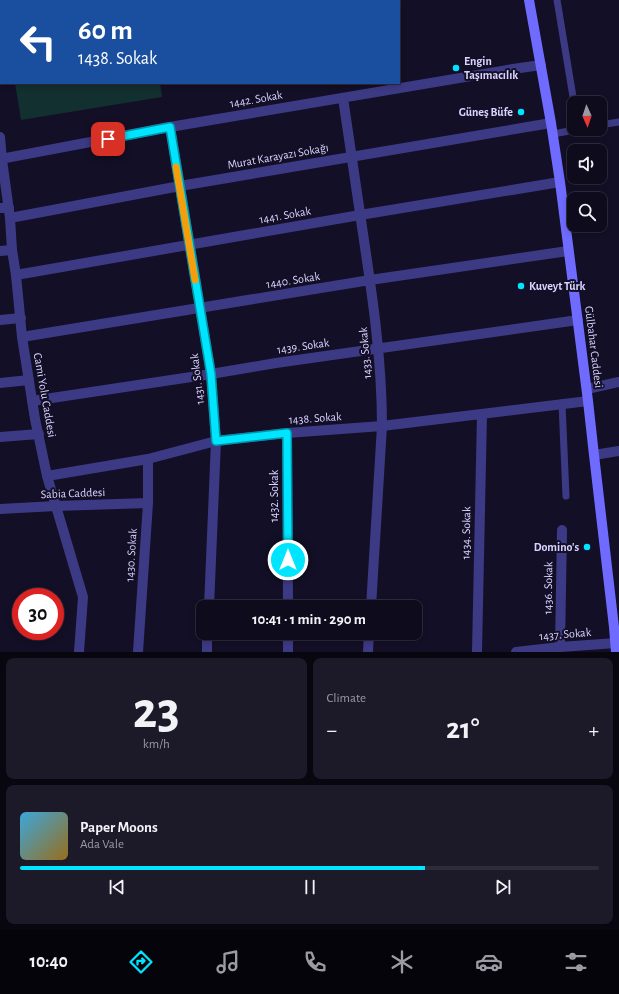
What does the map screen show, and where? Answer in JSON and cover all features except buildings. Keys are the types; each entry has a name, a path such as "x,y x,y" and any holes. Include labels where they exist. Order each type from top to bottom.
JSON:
{"main road":[{"name":"Gülbahar Caddesi","path":"529,0 551,122 560,182 617,626 616,648"}],"street":[{"name":"1442. Sokak","path":"1,159 170,127 541,65"},
{"name":"1433. Sokak","path":"342,98 370,280 378,348 382,410 371,600"},
{"name":"Murat Karayazı Sokağı","path":"6,211 180,186 551,122"},
{"name":"1431. Sokak","path":"170,127 211,374 216,441 208,600"},
{"name":"Cami Yolu Caddesi","path":"0,137 6,211 16,275 22,337 32,401 47,476 83,597 79,652"},
{"name":"1441. Sokak","path":"16,275 189,244 560,182"},
{"path":"0,251 12,250"},
{"name":"1440. Sokak","path":"22,337 370,280 568,251"},
{"path":"0,320 21,318"},
{"name":"1439. Sokak","path":"32,401 276,363 578,320"},
{"path":"0,383 29,380"},
{"path":"587,389 619,382"},
{"name":"1438. Sokak","path":"47,476 148,460 216,441 287,433 382,426 588,401"},
{"name":"1434. Sokak","path":"477,652 482,414"},
{"name":"1432. Sokak","path":"287,433 288,600"},
{"path":"0,437 39,434"},
{"path":"594,455 619,450"},
{"name":"1430. Sokak","path":"138,652 148,503 148,460"},
{"name":"Sabia Caddesi","path":"0,509 148,503"},
{"name":"1436. Sokak","path":"560,647 562,530"},
{"path":"206,652 207,640"},
{"path":"288,640 288,652"},
{"path":"368,652 369,640"},
{"name":"1437. Sokak","path":"516,652 560,647 616,648"}],"lane":[{"path":"557,0 573,96"},
{"path":"607,124 619,122"},
{"path":"553,134 567,131"},
{"path":"562,404 566,496"}],"green space":[{"path":"15,84 160,84 162,97 21,120"}],"slow traffic":[{"path":"176,167 195,280"}],"place":[{"name":"Engin Taşımacılık","path":"456,68"},
{"name":"Güneş Büfe","path":"521,112"},
{"name":"Kuveyt Türk","path":"521,286"},
{"name":"Domino's","path":"587,547"}],"route":[{"path":"108,139 170,127 211,374 216,441 287,433 288,560"}]}
